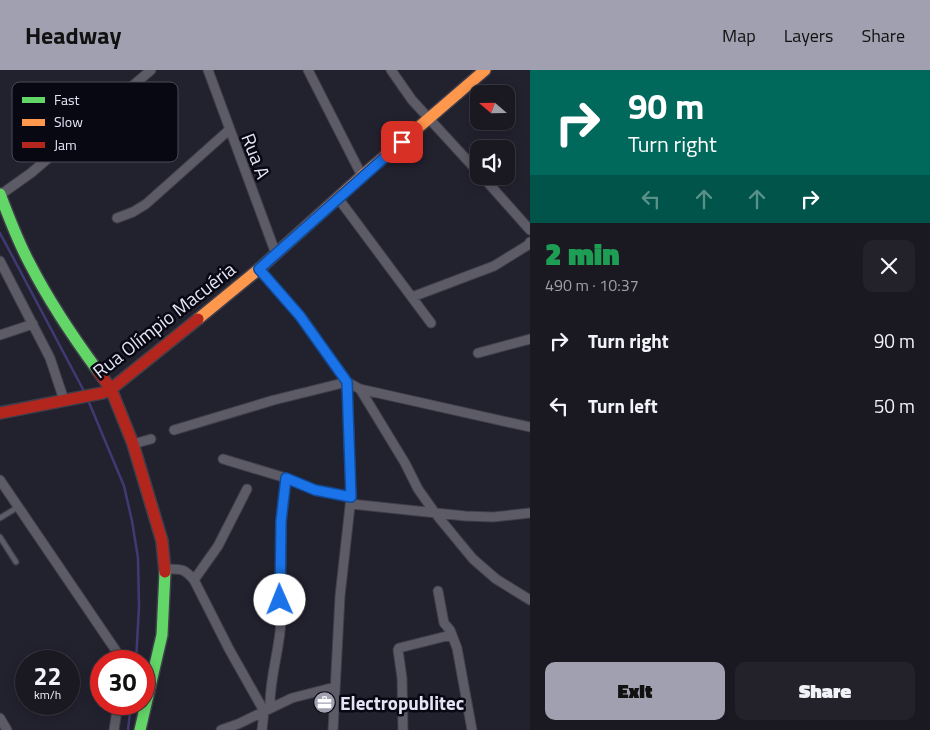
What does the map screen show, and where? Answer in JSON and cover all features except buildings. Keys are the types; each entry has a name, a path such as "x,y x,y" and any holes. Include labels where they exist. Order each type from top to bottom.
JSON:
{"street":[{"path":"137,82 151,70"},
{"name":"Rua A","path":"208,70 276,254"},
{"path":"308,70 362,176"},
{"path":"391,70 412,100 470,163"},
{"name":"Rua Olímpio Macuéria","path":"0,413 107,391 259,269 362,176 486,70"},
{"path":"117,218 133,212 146,204 229,130"},
{"path":"44,162 0,194 14,231 30,265 107,391 133,444 162,541 165,568 162,635 155,651"},
{"path":"490,185 530,230"},
{"path":"338,198 431,323"},
{"path":"412,297 494,266 530,242"},
{"path":"0,261 50,358 68,399"},
{"path":"259,269 300,316 347,382 360,388 530,427"},
{"path":"0,335 33,324"},
{"path":"478,353 530,339"},
{"path":"174,430 274,400 347,382"},
{"path":"333,730 340,596 351,500 347,382"},
{"path":"360,388 405,463 418,489 435,512 473,559 496,579 530,600"},
{"path":"133,444 151,439"},
{"path":"223,459 351,500 435,512 493,517 530,513"},
{"path":"262,730 281,622 281,521 286,478"},
{"path":"0,480 116,650"},
{"path":"194,580 218,546 247,489"},
{"path":"165,568 187,571 194,580 229,649 267,709"},
{"path":"438,591 444,622 451,635 460,663 472,730"},
{"path":"403,730 402,678 399,648 451,635"},
{"path":"221,730 238,724 292,698 335,687"},
{"path":"114,730 116,715"},
{"path":"140,730 142,715"},
{"path":"0,718 7,730"}],"lane":[{"path":"0,518 18,507"},
{"path":"0,537 16,562"}],"waterway":[{"path":"0,233 85,393"},
{"path":"88,400 124,486 132,521 138,558 139,607 137,650"},
{"path":"128,730 130,715"}],"traffic: fast":[{"path":"0,194 18,239 37,278 62,319 98,371"},
{"path":"140,730 162,635 165,572"}],"traffic: slow":[{"path":"198,319 259,269 362,176 485,70"}],"traffic: jam":[{"path":"0,413 102,393 111,389 198,319"},
{"path":"98,371 111,389 133,444 162,541 165,572"}],"place":[{"name":"Electropublitec","path":"324,703"}],"route":[{"path":"280,600 281,521 286,478 315,490 351,497 347,382 300,316 259,269 402,142"}]}
